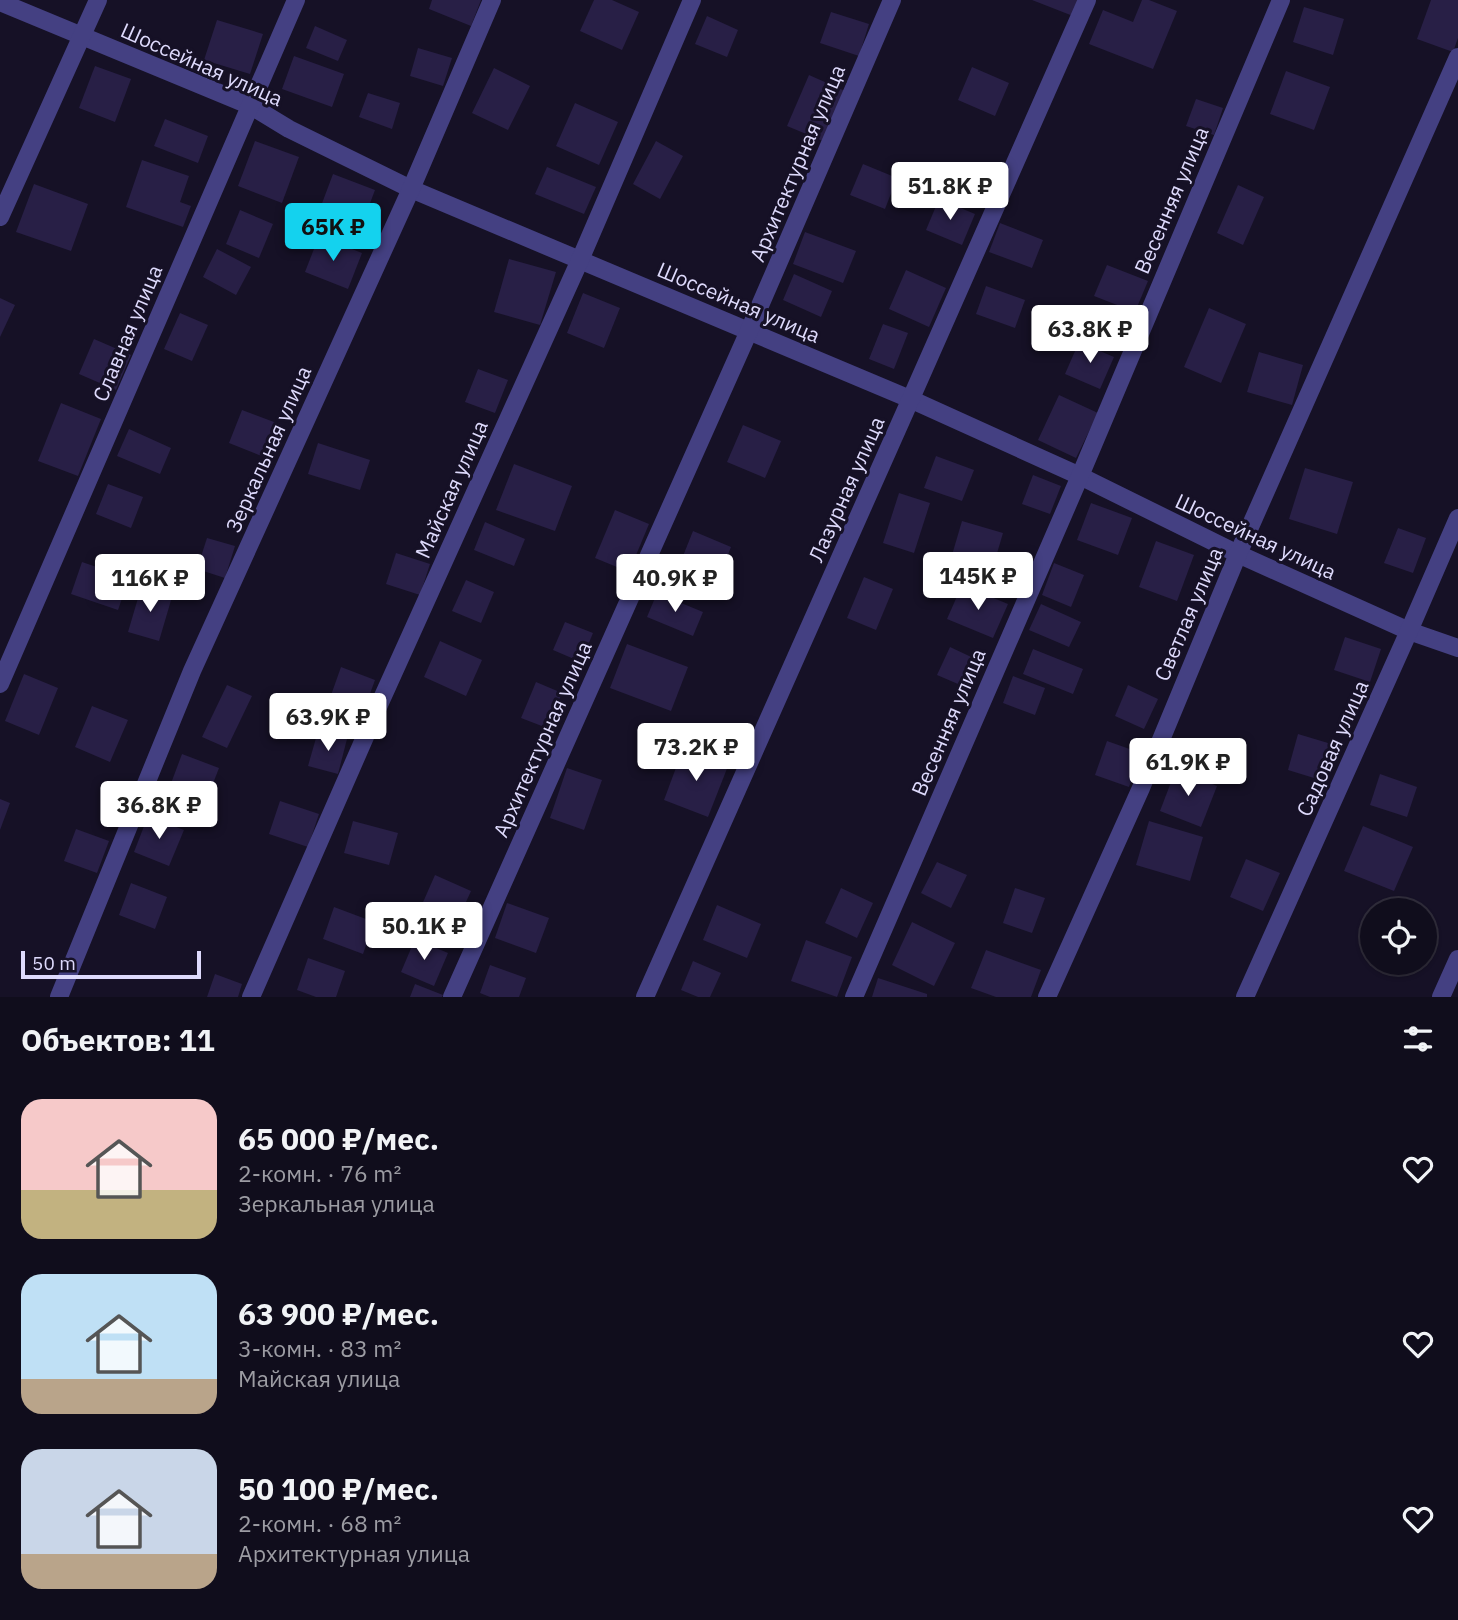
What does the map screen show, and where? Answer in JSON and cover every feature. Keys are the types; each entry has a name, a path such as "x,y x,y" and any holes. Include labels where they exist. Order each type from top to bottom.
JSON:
{"street":[{"path":"0,217 98,0"},
{"name":"Славная улица","path":"0,684 296,0"},
{"name":"Зеркальная улица","path":"60,997 192,671 411,189 492,0"},
{"name":"Майская улица","path":"251,997 379,705 580,260 692,0"},
{"name":"Архитектурная улица","path":"452,997 749,331 892,0"},
{"name":"Лазурная улица","path":"645,997 750,767 1087,0"},
{"name":"Весенняя улица","path":"854,997 1080,476 1281,0"},
{"name":"Шоссейная улица","path":"0,2 251,106 289,129 411,189 910,399 1080,476 1238,554 1409,631 1458,648"},
{"name":"Светлая улица","path":"1047,997 1141,789 1238,554 1458,57"},
{"name":"Садовая улица","path":"1245,997 1458,518"},
{"path":"1441,997 1458,959"}],"building":[{"path":"432,0 481,0 471,26 429,9"},
{"path":"594,0 612,0 639,12 622,50 580,31"},
{"path":"1032,0 1079,0 1073,16"},
{"path":"1142,0 1177,11 1153,69 1089,44 1103,10 1133,22"},
{"path":"1431,0 1458,0 1458,38 1453,52 1417,39"},
{"path":"1304,7 1344,19 1333,55 1293,42"},
{"path":"831,12 869,24 859,56 820,43"},
{"path":"707,16 738,30 727,57 695,44"},
{"path":"217,20 263,34 250,74 204,60"},
{"path":"315,26 347,40 338,61 306,48"},
{"path":"418,48 452,58 443,86 410,76"},
{"path":"294,56 344,74 332,107 282,89"},
{"path":"95,66 131,79 115,122 79,108"},
{"path":"972,67 1009,83 995,116 958,100"},
{"path":"494,68 530,86 508,130 472,113"},
{"path":"1286,71 1330,87 1314,130 1270,114"},
{"path":"809,75 845,91 823,141 787,126"},
{"path":"368,93 400,103 392,129 359,117"},
{"path":"1196,99 1223,108 1214,135 1186,126"},
{"path":"575,103 618,122 599,165 556,146"},
{"path":"165,119 208,136 198,163 154,146"},
{"path":"255,141 299,157 282,203 238,186"},
{"path":"656,141 683,156 660,199 633,184"},
{"path":"142,160 189,176 180,202 191,206 183,227 126,207"},
{"path":"863,164 897,178 885,209 850,195"},
{"path":"547,167 596,187 584,214 535,194"},
{"path":"333,174 375,190 363,222 321,206"},
{"path":"34,184 88,204 71,251 16,232"},
{"path":"1238,185 1264,197 1243,245 1217,233"},
{"path":"939,199 975,214 962,245 926,230"},
{"path":"240,210 273,224 259,258 226,244"},
{"path":"1000,223 1043,240 1032,268 989,252"},
{"path":"805,232 856,251 843,283 793,264"},
{"path":"319,236 362,253 348,289 305,272"},
{"path":"217,249 251,267 236,295 203,277"},
{"path":"509,259 556,272 540,325 494,312"},
{"path":"1107,265 1148,281 1135,312 1094,296"},
{"path":"906,270 946,288 929,327 889,309"},
{"path":"794,274 832,291 821,317 783,300"},
{"path":"986,286 1025,300 1015,328 976,314"},
{"path":"583,293 620,308 604,348 567,333"},
{"path":"0,298 15,305 0,337"},
{"path":"1209,308 1246,324 1221,383 1184,367"},
{"path":"180,313 208,325 192,361 164,349"},
{"path":"883,324 908,333 894,369 869,359"},
{"path":"94,339 131,355 116,390 79,374"},
{"path":"1079,342 1114,357 1100,389 1065,374"},
{"path":"1259,352 1303,365 1292,405 1247,392"},
{"path":"478,369 508,380 495,413 465,402"},
{"path":"1059,395 1098,413 1076,458 1038,440"},
{"path":"61,403 101,419 78,476 38,461"},
{"path":"242,410 282,425 269,459 229,443"},
{"path":"743,425 781,441 765,478 727,462"},
{"path":"129,429 171,448 160,474 117,456"},
{"path":"318,443 370,460 360,490 308,474"},
{"path":"936,456 974,470 962,501 924,488"},
{"path":"514,464 572,486 555,531 496,510"},
{"path":"1305,468 1353,482 1337,534 1289,519"},
{"path":"1033,475 1061,486 1050,514 1022,504"},
{"path":"108,484 143,497 131,528 96,514"},
{"path":"899,493 930,503 914,553 883,543"},
{"path":"1091,503 1132,518 1118,555 1077,540"},
{"path":"615,510 649,524 629,572 595,558"},
{"path":"962,521 1003,533 993,567 952,555"},
{"path":"485,522 525,539 514,566 474,550"},
{"path":"1398,528 1426,538 1413,573 1384,563"},
{"path":"693,531 731,547 721,572 683,556"},
{"path":"207,538 235,546 225,578 197,569"},
{"path":"1156,541 1194,555 1177,601 1139,587"},
{"path":"396,553 430,564 420,595 386,584"},
{"path":"82,562 129,578 118,610 71,594"},
{"path":"1054,563 1084,575 1071,607 1042,595"},
{"path":"864,577 893,589 876,630 847,618"},
{"path":"466,580 494,592 481,623 452,611"},
{"path":"962,585 1008,604 993,638 947,619"},
{"path":"141,588 172,597 159,641 128,632"},
{"path":"657,593 703,612 693,636 647,617"},
{"path":"1041,604 1081,622 1069,647 1029,630"},
{"path":"565,622 593,633 581,662 553,650"},
{"path":"1345,637 1381,649 1370,682 1334,670"},
{"path":"440,641 482,660 466,696 424,677"},
{"path":"627,644 688,667 671,711 610,688"},
{"path":"950,647 984,663 972,690 937,675"},
{"path":"1033,649 1083,669 1073,694 1023,674"},
{"path":"341,667 375,680 358,727 324,715"},
{"path":"24,674 58,688 39,735 5,721"},
{"path":"1013,676 1045,688 1035,715 1003,703"},
{"path":"536,682 562,693 547,728 521,718"},
{"path":"227,685 252,696 227,748 202,737"},
{"path":"1128,685 1158,699 1144,729 1115,716"},
{"path":"92,706 128,720 110,762 75,747"},
{"path":"318,731 347,739 338,774 308,766"},
{"path":"1298,734 1338,746 1327,782 1288,770"},
{"path":"1107,741 1141,753 1129,787 1095,775"},
{"path":"683,749 728,766 708,817 664,800"},
{"path":"182,754 219,768 207,799 170,786"},
{"path":"567,768 602,780 584,830 550,818"},
{"path":"1176,769 1217,786 1201,827 1160,811"},
{"path":"1380,774 1417,787 1407,817 1370,805"},
{"path":"0,799 10,803 0,830"},
{"path":"280,801 319,814 308,847 269,834"},
{"path":"148,816 184,830 169,866 134,852"},
{"path":"353,821 398,833 389,865 344,853"},
{"path":"1149,821 1203,837 1190,881 1136,865"},
{"path":"1363,826 1413,847 1394,891 1344,871"},
{"path":"76,829 109,841 97,873 64,861"},
{"path":"1246,859 1280,873 1263,911 1230,897"},
{"path":"937,862 967,875 951,908 921,893"},
{"path":"435,875 471,891 456,924 420,909"},
{"path":"131,883 167,897 155,929 119,915"},
{"path":"841,888 873,903 857,938 825,923"},
{"path":"1015,888 1045,898 1032,933 1003,923"},
{"path":"507,903 549,918 536,953 495,938"},
{"path":"717,905 761,924 747,958 703,940"},
{"path":"334,907 374,922 363,954 323,939"},
{"path":"912,922 955,943 934,986 892,965"},
{"path":"415,939 448,953 434,986 401,972"},
{"path":"806,940 852,957 837,997 791,981"},
{"path":"986,950 1041,970 1031,997 996,997 971,988"},
{"path":"308,958 345,971 336,997 316,997 297,990"},
{"path":"693,961 721,973 710,997 698,997 681,990"},
{"path":"490,965 526,978 519,997 490,997 480,993"},
{"path":"215,974 242,984 238,997 207,997"},
{"path":"878,978 927,994 927,997 872,997"},
{"path":"415,984 443,995 410,997"}]}
